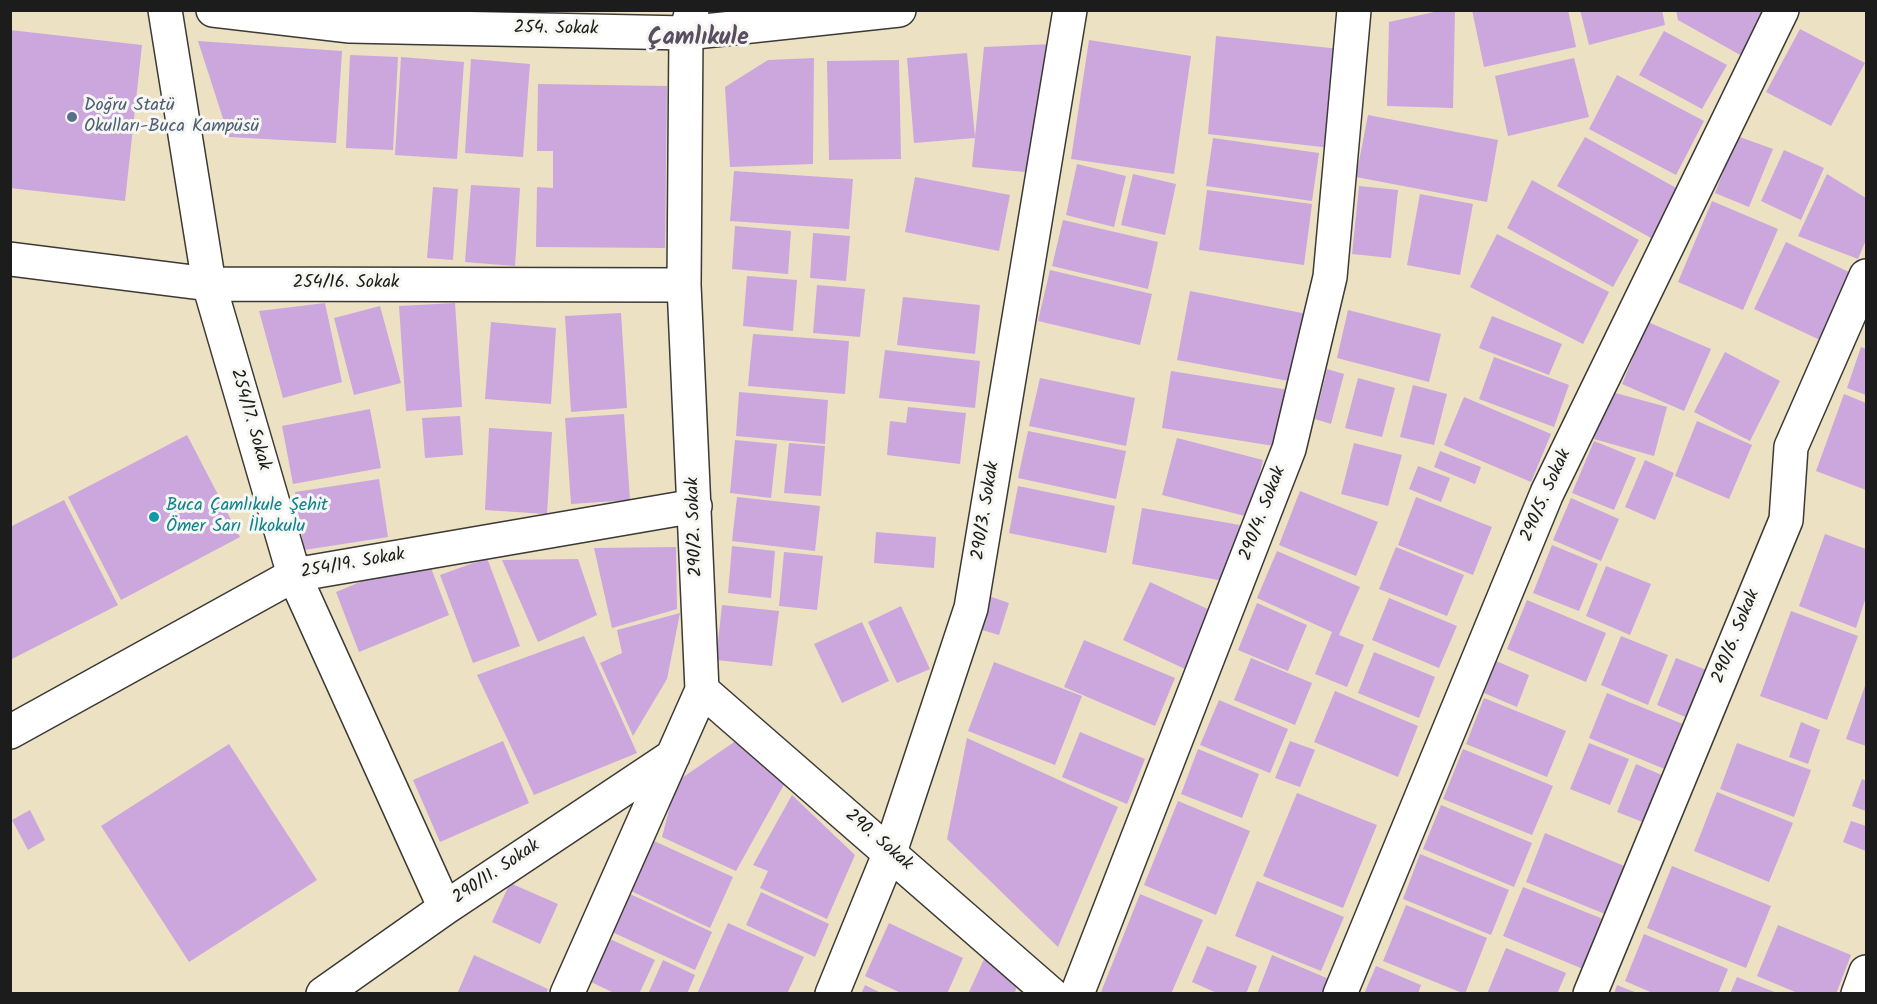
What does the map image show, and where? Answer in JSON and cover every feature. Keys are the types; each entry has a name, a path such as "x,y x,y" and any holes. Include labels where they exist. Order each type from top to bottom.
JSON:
{"street":[{"name":"254/17. Sokak","path":"165,10 209,284 294,575 445,908"},
{"name":"254. Sokak","path":"213,10 354,18 689,22 899,10"},
{"name":"290/3. Sokak","path":"832,993 890,852 971,608 1070,10"},
{"name":"290/4. Sokak","path":"1077,993 1289,449 1330,278 1354,10"},
{"name":"290/5. Sokak","path":"1340,993 1546,493 1782,10"},
{"name":"290/2. Sokak","path":"567,993 702,690 684,285 689,22"},
{"name":"254/16. Sokak","path":"10,259 209,284 684,285"},
{"name":"290/6. Sokak","path":"1590,993 1786,520 1791,447 1866,276"},
{"name":"254/19. Sokak","path":"10,732 294,575 695,506"},
{"name":"290. Sokak","path":"702,690 1051,993"},
{"name":"290/11. Sokak","path":"323,993 445,908 673,756"},
{"path":"1858,993 1866,972"}],"building":[{"path":"1443,10 1455,10 1453,108 1387,106 1389,22"},
{"path":"1472,10 1568,10 1576,47 1484,67"},
{"path":"1580,10 1662,10 1665,25 1589,45"},
{"path":"1676,10 1777,10 1749,60 1678,20"},
{"path":"1800,29 1865,63 1831,126 1766,92"},
{"name":"Doğru Statü Okulları-Buca Kampüsü","path":"10,30 142,45 125,201 10,188"},
{"path":"1664,31 1727,65 1702,109 1639,75"},
{"path":"1216,36 1340,49 1331,148 1208,134"},
{"path":"1089,40 1191,56 1174,174 1071,159"},
{"path":"198,41 342,51 336,143 229,137"},
{"path":"1052,44 1035,173 972,167 975,138 914,143 907,58 967,53 975,137 984,47"},
{"path":"350,55 398,57 393,150 346,148"},
{"path":"401,57 464,62 457,159 395,155"},
{"path":"814,58 813,164 730,167 725,87 768,60"},
{"path":"1574,58 1589,117 1508,136 1495,76"},
{"path":"471,59 530,64 523,157 465,153"},
{"path":"899,60 901,159 829,160 827,61"},
{"path":"1617,75 1704,121 1676,175 1589,129"},
{"path":"538,84 667,86 665,248 536,247 537,187 553,188 553,151 537,151"},
{"path":"1368,115 1498,140 1487,202 1356,177"},
{"path":"1737,136 1773,149 1749,207 1715,193"},
{"path":"1585,137 1678,189 1651,238 1557,186"},
{"path":"1213,138 1319,153 1312,201 1206,186"},
{"path":"1784,150 1824,168 1801,220 1761,201"},
{"path":"1077,164 1126,176 1114,227 1066,215"},
{"path":"734,171 853,179 849,229 730,221"},
{"path":"1133,174 1176,184 1165,235 1121,225"},
{"path":"1827,174 1866,198 1866,240 1858,259 1798,236"},
{"path":"915,177 1010,195 999,251 905,232"},
{"path":"1532,180 1639,240 1613,287 1507,228"},
{"path":"471,185 520,188 515,266 465,262"},
{"path":"1359,186 1398,190 1391,258 1352,254"},
{"path":"433,187 458,189 453,260 427,258"},
{"path":"1207,190 1312,204 1304,265 1199,250"},
{"path":"1420,194 1473,204 1460,275 1407,265"},
{"path":"1712,201 1778,229 1743,310 1678,282"},
{"path":"1063,220 1158,242 1148,289 1052,266"},
{"path":"735,226 791,231 788,274 732,269"},
{"path":"813,233 850,236 846,281 810,278"},
{"path":"1497,234 1609,292 1583,344 1470,287"},
{"path":"1786,242 1851,273 1820,340 1754,309"},
{"path":"1050,270 1152,294 1140,345 1038,321"},
{"path":"747,276 797,280 793,331 743,326"},
{"path":"817,285 865,289 860,337 813,333"},
{"path":"1190,291 1307,314 1294,382 1177,360"},
{"path":"903,297 980,305 975,354 897,345"},
{"path":"325,303 342,382 283,398 259,311"},
{"path":"455,303 462,407 406,411 399,306"},
{"path":"380,306 401,383 354,395 334,318"},
{"path":"1348,310 1441,334 1429,382 1337,358"},
{"path":"621,313 627,408 571,412 565,316"},
{"path":"1492,316 1562,344 1549,375 1479,348"},
{"path":"491,322 556,328 551,404 485,399"},
{"path":"1648,322 1711,349 1684,411 1622,384"},
{"path":"753,334 849,341 845,394 748,386"},
{"path":"1861,347 1866,349 1866,395 1847,388"},
{"path":"885,350 980,361 975,408 879,398"},
{"path":"1725,352 1780,381 1750,441 1694,412"},
{"path":"1494,357 1569,385 1554,427 1479,399"},
{"path":"1327,369 1344,374 1331,424 1315,419"},
{"path":"1171,371 1289,390 1280,447 1162,428"},
{"path":"1040,378 1135,398 1126,446 1029,426"},
{"path":"1358,378 1395,388 1382,437 1345,428"},
{"path":"1413,385 1447,394 1434,445 1400,437"},
{"path":"1608,391 1667,407 1654,456 1594,439"},
{"path":"739,392 828,400 825,444 736,436"},
{"path":"1844,394 1866,403 1866,490 1816,471"},
{"path":"1464,397 1551,434 1531,482 1444,445"},
{"path":"908,407 966,413 960,464 887,455 890,421 906,423"},
{"path":"370,409 381,468 293,484 282,426"},
{"path":"624,414 630,500 571,504 565,418"},
{"path":"460,416 463,455 425,458 422,418"},
{"path":"1697,421 1752,445 1729,499 1675,476"},
{"path":"489,428 552,432 547,514 485,510"},
{"path":"1028,431 1126,451 1116,499 1018,478"},
{"name":"Buca Çamlıkule Şehit Ömer Sarı İlkokulu","path":"187,435 240,537 121,600 68,497"},
{"path":"1177,438 1263,460 1249,517 1162,495"},
{"path":"735,440 777,444 771,498 730,493"},
{"path":"1594,441 1636,458 1614,510 1572,493"},
{"path":"789,443 825,446 821,496 784,493"},
{"path":"1354,443 1402,455 1388,506 1341,494"},
{"path":"1440,451 1481,467 1475,484 1434,467"},
{"path":"1645,460 1674,473 1655,520 1625,507"},
{"path":"1418,466 1450,478 1441,502 1409,489"},
{"path":"379,479 388,537 304,550 295,492"},
{"path":"1018,486 1115,506 1106,553 1009,533"},
{"path":"1300,491 1378,522 1356,576 1279,545"},
{"path":"737,497 820,506 815,551 732,541"},
{"path":"1416,497 1492,527 1473,575 1398,545"},
{"path":"1571,498 1619,519 1601,561 1553,540"},
{"path":"64,500 118,605 10,660 10,527"},
{"path":"1142,508 1240,525 1229,582 1132,564"},
{"path":"876,532 936,537 934,568 874,563"},
{"path":"1825,534 1866,549 1866,597 1856,628 1799,606"},
{"path":"1552,545 1598,564 1579,611 1533,593"},
{"path":"732,546 775,551 771,598 728,593"},
{"path":"676,547 677,609 612,628 594,548"},
{"path":"1396,547 1464,575 1447,616 1379,589"},
{"path":"1277,551 1360,587 1339,635 1364,645 1347,687 1315,674 1332,632 1257,598"},
{"path":"784,552 823,556 817,610 779,606"},
{"path":"426,555 449,615 359,652 336,592"},
{"path":"487,558 520,646 473,663 440,575"},
{"path":"578,559 597,615 538,642 502,560"},
{"path":"1606,566 1651,584 1630,635 1586,616"},
{"path":"1150,582 1214,612 1187,670 1123,640"},
{"path":"989,596 1009,603 999,635 979,629"},
{"path":"1389,598 1457,626 1439,668 1372,640"},
{"path":"1527,600 1606,633 1586,682 1507,649"},
{"path":"1257,603 1307,625 1288,671 1238,650"},
{"path":"722,605 779,611 772,666 716,660"},
{"path":"901,606 930,669 897,683 868,622"},
{"path":"1791,611 1858,636 1827,720 1760,696"},
{"path":"680,613 667,679 633,736 600,663 622,653 617,630"},
{"path":"862,622 889,681 842,703 814,644"},
{"path":"584,636 637,753 534,795 477,675"},
{"path":"1621,636 1668,655 1648,705 1601,685"},
{"path":"1084,640 1175,678 1155,726 1064,687"},
{"path":"1374,652 1435,677 1419,718 1358,693"},
{"path":"1251,658 1312,683 1295,725 1234,700"},
{"path":"1676,658 1714,673 1695,721 1657,705"},
{"path":"1496,661 1529,675 1517,707 1484,693"},
{"path":"994,662 1082,696 1055,765 968,731"},
{"path":"1866,683 1866,746 1846,739"},
{"path":"1335,691 1418,726 1398,777 1314,742"},
{"path":"1607,693 1690,727 1672,772 1589,738"},
{"path":"1484,698 1566,731 1547,777 1466,744"},
{"path":"1219,700 1288,729 1270,773 1200,745"},
{"path":"1801,722 1820,730 1808,764 1789,757"},
{"path":"1080,732 1145,759 1127,804 1062,777"},
{"path":"740,738 786,781 736,871 662,837 676,782"},
{"path":"967,738 1118,807 1058,947 947,839"},
{"path":"503,741 529,803 440,842 413,780"},
{"path":"1290,741 1315,750 1300,787 1275,778"},
{"path":"1589,743 1629,759 1610,805 1570,789"},
{"path":"1737,743 1811,770 1794,817 1720,789"},
{"path":"229,744 317,880 189,962 101,826"},
{"path":"1198,749 1259,774 1242,818 1181,794"},
{"path":"1463,749 1553,786 1532,835 1443,799"},
{"path":"1636,764 1664,776 1645,823 1617,812"},
{"path":"1862,779 1866,781 1866,811 1852,806"},
{"path":"1717,792 1793,823 1769,882 1694,851"},
{"path":"1297,793 1377,825 1343,908 1263,876"},
{"path":"792,795 855,855 827,919 760,888 768,871 753,865"},
{"path":"1178,801 1250,831 1216,915 1144,885"},
{"path":"1441,805 1532,843 1514,887 1423,849"},
{"path":"30,810 45,840 28,850 12,820"},
{"path":"1851,821 1866,826 1866,851 1843,842"},
{"path":"1545,833 1629,868 1610,916 1526,882"},
{"path":"654,841 733,877 710,928 631,891"},
{"path":"1420,854 1509,890 1491,935 1403,899"},
{"path":"1672,866 1771,906 1746,968 1647,928"},
{"path":"1257,881 1344,917 1321,971 1235,936"},
{"path":"510,883 558,904 540,944 492,922"},
{"path":"1523,887 1608,921 1588,971 1503,936"},
{"path":"761,892 829,924 815,957 746,925"},
{"path":"630,894 712,932 695,970 612,932"},
{"path":"1140,894 1203,920 1171,994 1103,994 1101,992"},
{"path":"1406,905 1487,938 1465,994 1383,961"},
{"path":"728,923 804,957 787,994 697,994"},
{"path":"889,923 963,958 947,994 903,994 865,976"},
{"path":"1778,925 1851,955 1836,994 1800,994 1757,976"},
{"path":"1644,934 1728,969 1718,994 1655,994 1625,981"},
{"path":"608,938 655,960 639,994 616,994 589,981"},
{"path":"1207,946 1257,966 1246,994 1219,994 1192,982"},
{"path":"1506,948 1566,973 1557,994 1487,994"},
{"path":"474,955 548,989 546,994 457,994"},
{"path":"1272,955 1329,979 1323,994 1257,994"},
{"path":"985,957 1018,985 1014,994 968,994"},
{"path":"663,960 695,975 687,994 648,994"},
{"path":"1376,966 1421,985 1418,994 1364,994"},
{"path":"1737,977 1777,993 1777,994 1730,994"},
{"path":"865,985 883,994 861,994"},
{"path":"1617,985 1637,993 1637,994 1614,994"}],"place":[{"name":"Doğru Statü Okulları-Buca Kampüsü","path":"72,117"},
{"name":"Buca Çamlıkule Şehit Ömer Sarı İlkokulu","path":"154,517"}],"district":[{"name":"Çamlıkule","path":"698,40"}]}
